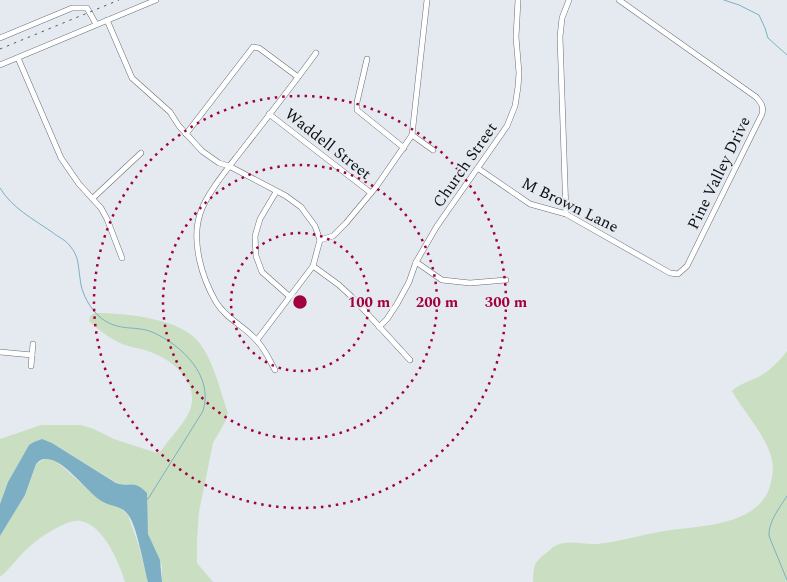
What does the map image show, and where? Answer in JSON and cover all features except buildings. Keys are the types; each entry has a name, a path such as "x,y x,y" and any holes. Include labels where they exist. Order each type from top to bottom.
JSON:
{"street":[{"path":"0,65 156,0"},
{"path":"320,240 333,236 346,224 372,193 412,135 427,0"},
{"name":"Church Street","path":"380,327 401,297 416,262 437,226 479,169 507,126 515,106 519,72 516,37 518,0"},
{"path":"566,214 560,37 562,18 569,0"},
{"name":"Pine Valley Drive","path":"619,0 756,97 763,108 762,114 728,186 687,266 678,274"},
{"path":"0,38 72,8 87,8 96,24"},
{"path":"107,20 132,78 170,112 186,134 209,157 286,196 301,207 315,226 320,240 313,266 257,340"},
{"path":"186,134 253,47 259,48 298,77"},
{"path":"275,370 257,340 234,323 220,308 209,288 201,263 197,235 200,214 204,204 230,166 316,53"},
{"path":"18,58 61,158 78,184 93,198 107,219 122,258"},
{"path":"366,59 357,110 404,148"},
{"name":"Waddell Street","path":"269,114 372,193"},
{"path":"412,135 433,150"},
{"path":"93,198 141,153"},
{"name":"M Brown Lane","path":"479,169 530,204 566,214 670,273 678,274"},
{"path":"276,192 260,219 255,236 256,256 262,272 289,296"},
{"path":"416,262 442,280 470,283 506,280"},
{"path":"313,266 339,285 410,360"},
{"path":"31,366 33,344"},
{"path":"0,352 32,355"}],"green space":[{"path":"95,313 137,316 167,323 193,336 201,345 210,361 228,413 213,443 199,512 197,563 213,582 162,582 162,566 148,534 147,522 134,484 123,485 117,483 52,443 29,445 8,482 0,504 0,439 41,425 81,425 114,439 157,453 161,451 189,413 192,397 187,380 181,372 174,365 157,355 125,345 108,336 89,321 90,316"},
{"path":"787,351 787,582 533,582 536,562 553,547 560,544 597,544 618,541 668,530 720,523 751,511 763,500 770,486 773,463 765,442 732,391 768,371"},
{"path":"45,459 52,459 58,463 104,503 119,506 128,515 139,546 148,582 125,582 115,555 103,537 89,524 81,521 60,526 45,535 27,549 0,577 0,536 25,495 36,464"}],"water":[{"path":"42,439 52,443 116,483 135,485 147,493 148,534 160,560 162,582 148,582 135,529 126,512 97,498 68,470 53,460 43,459 36,464 25,495 0,536 0,504 8,482 29,445"}],"waterway":[{"path":"724,0 759,15 768,38 787,55"},
{"path":"0,188 17,207 30,218 64,240 73,250 78,261 84,295 101,318 120,327 145,330 163,338 184,353 200,374 205,398 203,411 148,499 146,499"},
{"path":"787,496 772,520 769,531 769,536 787,580"}],"railway":[{"path":"0,49 119,0"}]}
